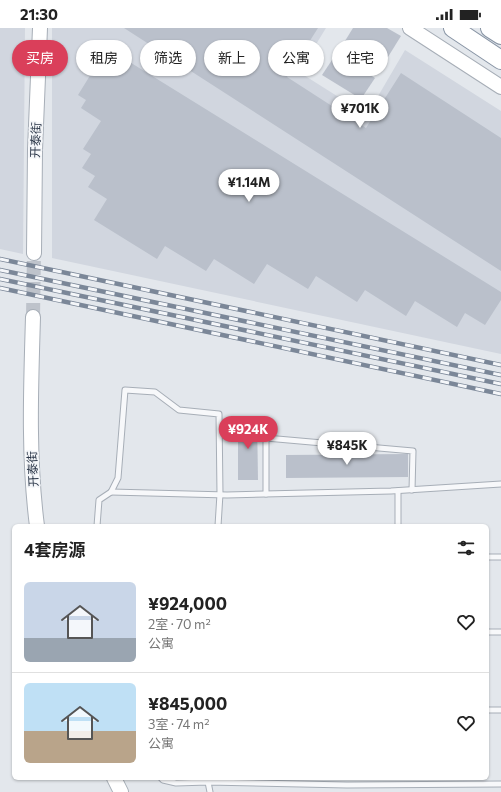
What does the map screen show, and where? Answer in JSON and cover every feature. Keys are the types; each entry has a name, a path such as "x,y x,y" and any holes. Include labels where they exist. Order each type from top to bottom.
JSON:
{"highway":[{"path":"453,28 501,60"},
{"path":"490,28 501,35"}],"street":[{"name":"开泰街","path":"34,253 35,150 40,28"},
{"path":"410,28 501,87"},
{"name":"开泰街","path":"32,316 32,477 37,524"},
{"path":"115,780 121,792"}],"lane":[{"path":"97,524 99,500 111,492 118,478 125,390 155,392 179,410 219,414 220,494 218,524"},
{"path":"266,494 266,438 413,451 412,490"},
{"path":"111,492 266,494 398,491 501,484"},
{"path":"398,491 398,524"},
{"path":"489,558 501,557"},
{"path":"489,632 501,632"},
{"path":"489,710 501,710"},
{"path":"163,780 176,783 208,780 347,785 501,784"},
{"path":"208,780 210,792"}],"shaded area":[{"path":"0,28 25,28 25,40 12,40 12,76 25,76 23,254 0,249"},
{"path":"52,28 326,28 319,40 268,40 268,76 305,76 367,115 405,50 501,111 501,354 52,258 52,76 68,76 68,40 52,40"}],"building":[{"path":"124,28 318,28 310,40 268,40 268,76 288,76 366,128 401,73 501,138 501,271 196,74 196,40 143,40"},
{"path":"353,28 387,28 401,36 388,57 388,40 346,40"},
{"path":"332,60 332,76 372,76 375,78 361,99 324,76 324,72"},
{"path":"132,63 140,68 140,76 152,76 501,292 501,300 485,325 465,313 457,327 415,301 406,316 365,290 357,302 316,276 308,289 267,264 254,284 214,259 206,271 165,246 157,259 94,220 107,199 88,187 95,176 82,168 91,154 83,149 101,121 81,108 86,100 78,95 90,76 132,76"},
{"path":"257,418 258,480 238,480 238,419"},
{"path":"408,454 408,477 286,478 286,455"}],"tunnel":[{"path":"33,317 34,253"}],"railway":[{"path":"0,259 501,365"},
{"path":"0,270 501,375"},
{"path":"0,279 501,384"},
{"path":"0,288 501,394"}]}
